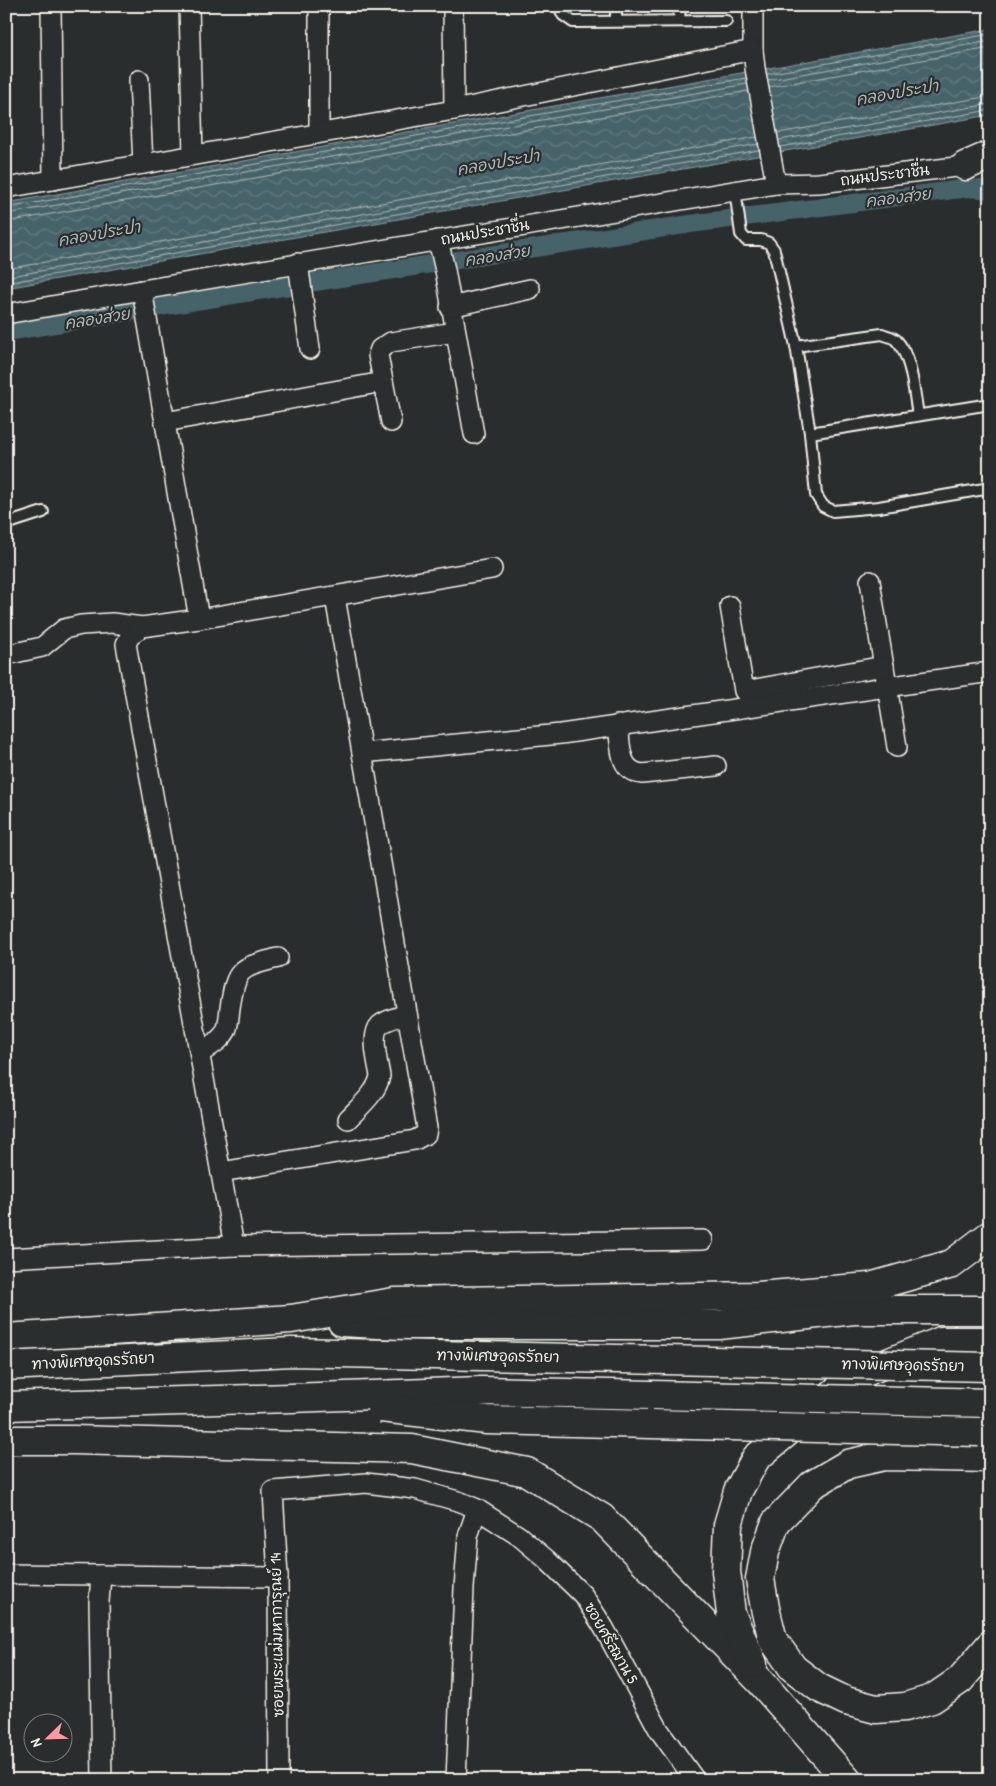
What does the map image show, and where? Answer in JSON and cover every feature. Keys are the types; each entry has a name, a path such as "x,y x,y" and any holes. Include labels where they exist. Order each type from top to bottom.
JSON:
{"main road":[{"path":"990,155 977,164 990,177"},
{"path":"6,1338 290,1319 394,1302 758,1296 870,1287 952,1264 990,1235"},
{"path":"290,1319 395,1325 719,1325 854,1310 990,1310"},
{"path":"761,1682 731,1614 726,1571 728,1525 738,1491 756,1458 853,1377 941,1341 990,1341"},
{"name":"ทางพิเศษอุดรรัถยา","path":"6,1366 291,1352 990,1367"},
{"path":"6,1406 481,1391 990,1403"},
{"path":"291,1398 487,1420 990,1432"},
{"path":"6,1440 412,1449 527,1472 602,1518 761,1682 847,1780"},
{"path":"990,1458 884,1456 848,1464 812,1485 776,1522 765,1552 760,1579 773,1640 793,1668 819,1688 846,1701 876,1709 905,1707 932,1699 960,1680 990,1645"}],"street":[{"path":"51,6 52,180"},
{"path":"189,6 194,155"},
{"path":"319,6 319,132"},
{"path":"453,6 454,110"},
{"path":"753,6 754,59 776,184"},
{"path":"6,188 319,132 754,59"},
{"path":"140,80 143,164"},
{"name":"ถนนประชาชื่น","path":"6,314 144,303 441,254 736,199 776,184 818,183 977,164"},
{"path":"441,254 474,434"},
{"path":"300,277 310,349"},
{"path":"450,307 530,289"},
{"path":"144,303 199,619"},
{"path":"390,422 378,355 380,348 391,342 455,332"},
{"path":"165,422 384,382"},
{"path":"6,655 42,647 64,629 81,625 112,623 142,627 335,597 492,569"},
{"path":"870,581 897,746"},
{"path":"221,1172 415,1140 426,1134 427,1128 335,597"},
{"path":"730,606 744,691 884,666"},
{"path":"142,627 131,634 126,644 234,1246"},
{"path":"362,753 561,734 990,672"},
{"path":"618,726 623,761 633,773 642,774 716,766"},
{"path":"200,1054 221,1038 226,1031 234,982 242,970 278,958"},
{"path":"348,1119 375,1090 379,1081 375,1045 376,1030 381,1024 407,1014"},
{"path":"6,1258 234,1246 703,1240"},
{"name":"ซอยศรีสมาน 5","path":"273,1491 366,1482 415,1488 461,1502 476,1509 519,1536 583,1595 604,1628 659,1730 695,1780"},
{"name":"ซอยพระแม่มหาการุณย์ 14","path":"273,1491 278,1577 279,1780"},
{"path":"456,1780 464,1588 468,1536 476,1509"},
{"path":"6,1574 278,1577"},
{"path":"101,1575 99,1602 102,1780"}],"lane":[{"path":"559,6 563,15 573,22 726,21"},
{"path":"616,6 616,21"},
{"path":"679,21 680,6"},
{"path":"736,199 741,234 746,240 761,240 770,243 774,250 796,346 810,433 816,495 823,506 833,511 879,507 990,488"},
{"path":"796,346 882,334 895,338 902,348 912,376 918,415"},
{"path":"810,433 990,404"},
{"path":"6,524 43,512"}],"water":[{"name":"คลองประปา","path":"990,29 990,115 6,288 6,203"}],"waterway":[{"name":"คลองส่วย","path":"6,332 690,224 969,188 990,190"}]}
